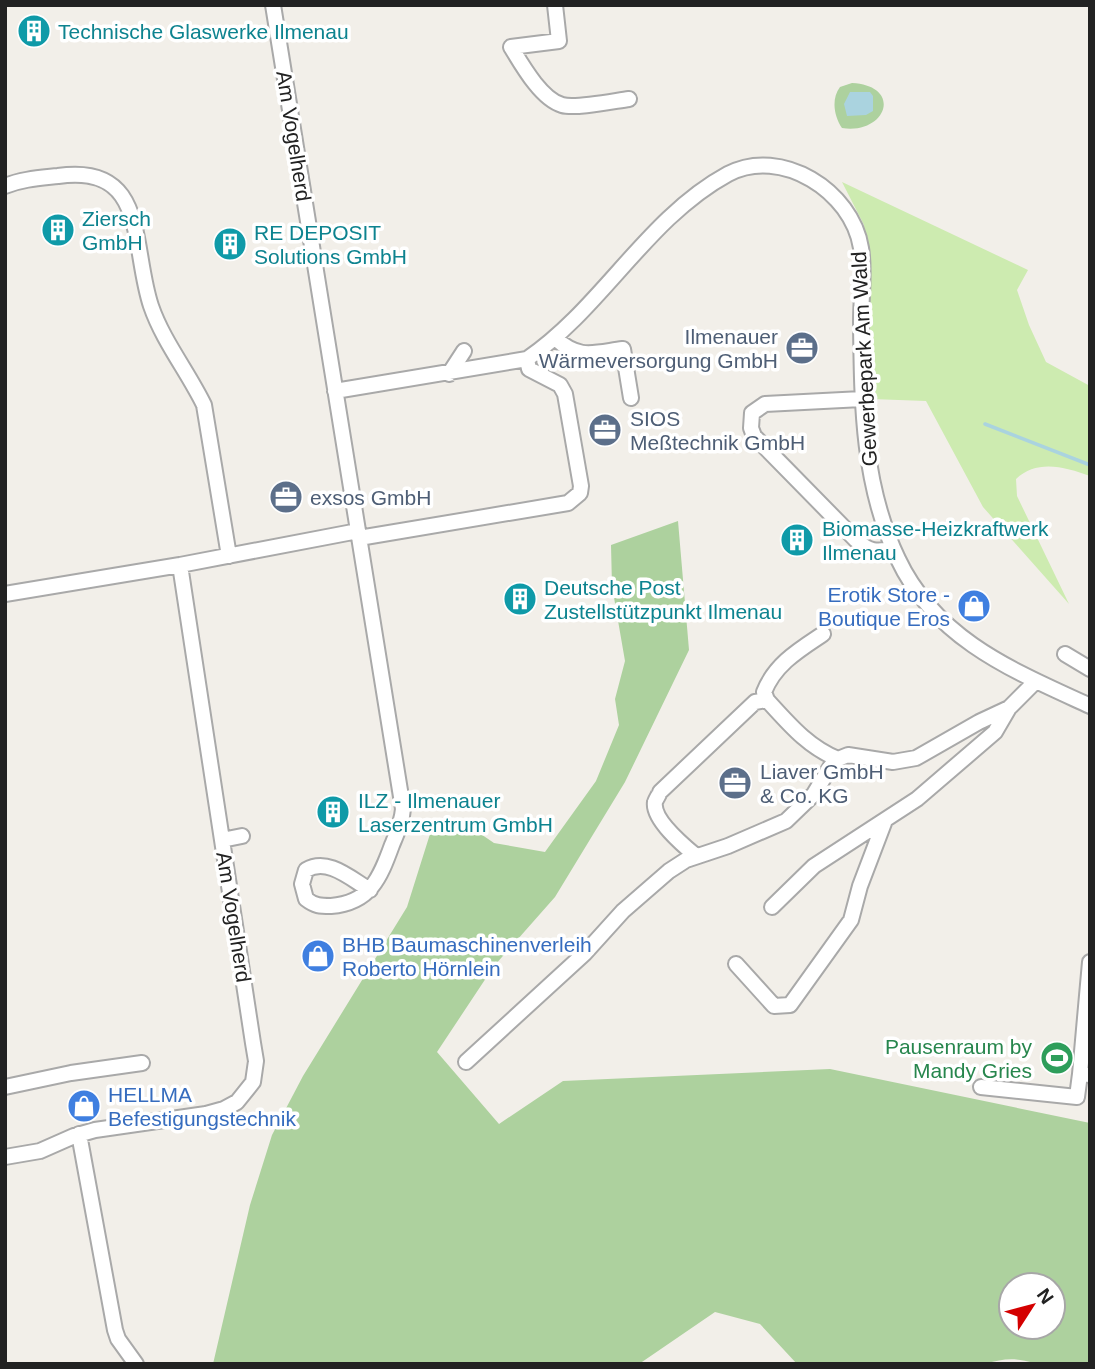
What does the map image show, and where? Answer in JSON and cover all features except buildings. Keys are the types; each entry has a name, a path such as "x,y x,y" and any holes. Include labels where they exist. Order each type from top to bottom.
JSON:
{"street":[{"name":"Am Vogelherd","path":"273,5 403,809 400,825 383,869 370,890"},
{"path":"555,5 559,41 510,47 530,77 551,99 563,106 629,99"},
{"name":"Gewerbepark Am Wald","path":"555,338 650,231 730,173 747,167 767,166 783,167 808,177 831,194 844,211 861,247 862,399 867,458 875,501 909,580 942,621 976,650 1090,706"},
{"path":"5,186 79,173 110,183 119,190 129,206 151,307 161,330 204,405 229,556"},
{"path":"335,391 527,359 555,338 566,349 581,355 623,349 631,398"},
{"path":"449,373 464,351"},
{"path":"5,594 358,534 568,503 575,498 581,486 565,394 560,385 529,369 527,359"},
{"path":"862,399 765,404 756,407 752,413 751,428 768,453 856,540 870,551 882,552 893,548"},
{"name":"Am Vogelherd","path":"5,1157 40,1151 79,1134 224,1109 237,1102 253,1082 256,1061 180,565"},
{"path":"823,634 788,657 775,672 764,692 767,700 807,742 838,759"},
{"path":"1065,654 1090,669"},
{"path":"772,907 814,866 884,823 917,799 995,732 1009,708 1036,681"},
{"path":"696,856 667,828 656,813 655,802 668,784 755,702 767,700"},
{"path":"466,1062 585,953 623,911 669,871 696,856 728,846 786,821 814,794 838,759 848,755 893,762 916,758 995,713 1009,708"},
{"path":"736,964 774,1006 790,1005 851,920 860,886 884,823"},
{"path":"222,840 242,836"},
{"path":"981,1087 1077,1097 1085,1075 1090,962"},
{"path":"5,1087 71,1073 142,1063"},
{"path":"79,1134 115,1330 133,1362"}],"green space":[{"path":"852,83 868,86 879,92 883,109 878,118 869,124 857,128 842,128 835,113 835,97 840,87"},
{"path":"842,182 1028,270 1017,290 1046,362 1090,386 1090,476 1061,468 1042,467 1016,479 1017,496 1069,604 983,507 926,401 871,399 864,225"},
{"path":"678,521 689,650 625,782 555,897 494,966 437,1052 499,1124 563,1081 830,1069 1090,1123 1090,1364 1046,1365 1010,1359 986,1364 797,1364 760,1324 715,1312 639,1364 213,1364 250,1205 272,1135 303,1076 407,907 430,834 469,826 494,843 545,852 596,781 619,725 615,699 625,661 612,586 611,545"}],"water":[{"path":"850,92 870,92 873,96 873,111 866,115 847,116 844,104"}],"waterway":[{"path":"985,424 1090,465"}],"place":[{"name":"Technische Glaswerke Ilmenau","path":"34,31"},
{"name":"Ziersch GmbH","path":"58,230"},
{"name":"RE DEPOSIT Solutions GmbH","path":"230,244"},
{"name":"Ilmenauer Wärmeversorgung GmbH","path":"802,348"},
{"name":"SIOS Meßtechnik GmbH","path":"605,430"},
{"name":"exsos GmbH","path":"286,497"},
{"name":"Biomasse-Heizkraftwerk Ilmenau","path":"797,540"},
{"name":"Deutsche Post Zustellstützpunkt Ilmenau","path":"520,599"},
{"name":"Erotik Store - Boutique Eros","path":"974,606"},
{"name":"Liaver GmbH & Co. KG","path":"735,783"},
{"name":"ILZ - Ilmenauer Laserzentrum GmbH","path":"333,812"},
{"name":"BHB Baumaschinenverleih Roberto Hörnlein","path":"318,956"},
{"name":"Pausenraum by Mandy Gries","path":"1057,1058"},
{"name":"HELLMA Befestigungstechnik","path":"84,1106"}]}
